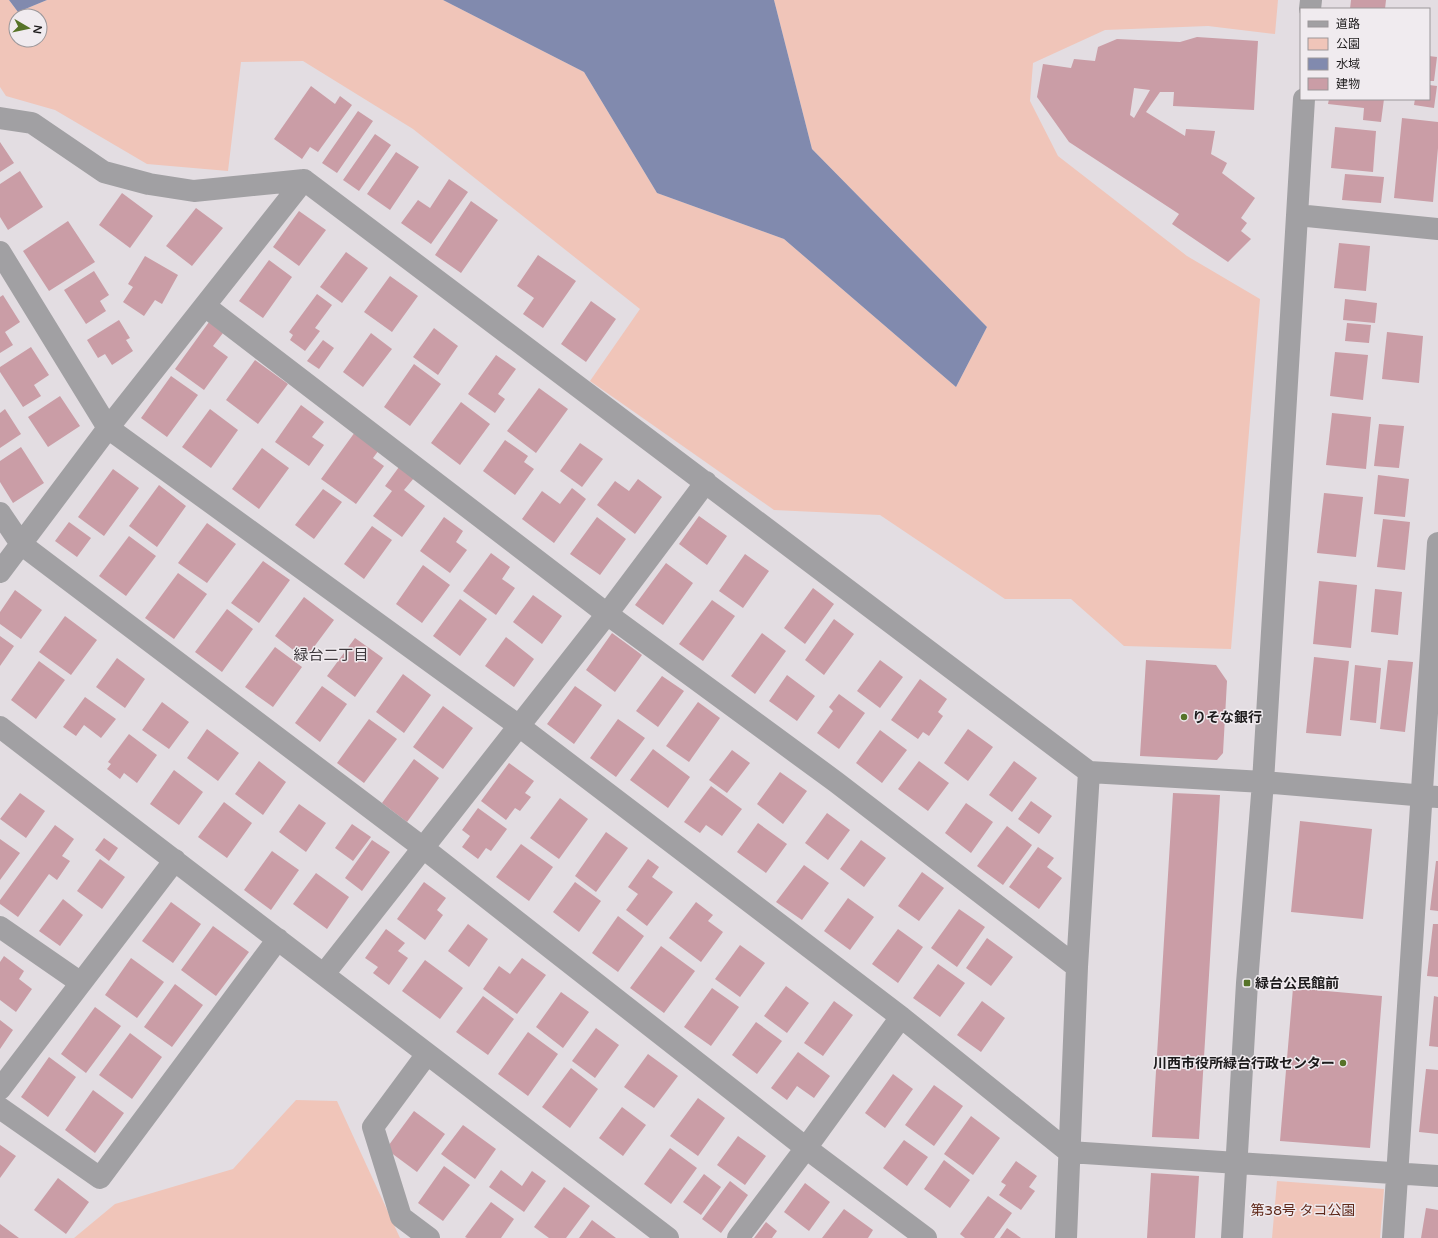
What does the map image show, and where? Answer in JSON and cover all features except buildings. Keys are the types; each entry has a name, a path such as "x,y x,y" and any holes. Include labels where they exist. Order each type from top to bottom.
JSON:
{"street":[{"path":"1232,1238 1247,983 1263,782 1304,100"},
{"path":"0,118 32,123 104,172 149,184 194,191 304,180 1089,772 1263,782 1430,797"},
{"path":"0,572 108,428 206,306 304,180"},
{"path":"1297,215 1438,229"},
{"path":"0,252 108,428 519,726 901,1017 1069,1152 1438,1176"},
{"path":"206,306 607,614 836,782 1077,967"},
{"path":"324,974 422,847 607,614 706,482"},
{"path":"0,513 21,544 422,847 806,1148 926,1238"},
{"path":"1393,1238 1396,1173 1430,797 1438,542"},
{"path":"0,727 668,1238"},
{"path":"1066,1238 1077,967 1089,772"},
{"path":"0,1089 175,860"},
{"path":"0,927 81,983"},
{"path":"0,1108 100,1178 278,939"},
{"path":"738,1238 806,1148 901,1017"},
{"path":"427,1054 373,1127 401,1217 429,1238"}],"green space":[{"path":"0,0 9,0 15,8 8,8 8,48 48,48 48,8 28,8 47,0 443,0 584,72 657,193 784,239 956,387 987,327 812,149 774,0 1278,0 1275,34 1208,26 1105,30 1033,63 1030,101 1058,156 1187,256 1260,299 1231,649 1124,646 1071,599 1005,599 880,515 774,510 590,381 640,309 413,129 303,61 241,62 228,171 147,164 55,110 6,96 0,87"},
{"path":"296,1100 337,1101 400,1238 74,1238 115,1204 233,1169"},
{"name":"第38号 タコ公園","path":"1277,1181 1384,1189 1380,1238 1272,1238"}],"water":[{"path":"9,0 47,0 28,8 15,8"},
{"path":"443,0 774,0 812,149 987,327 956,387 784,239 657,193 584,72"}],"place":[{"name":"りそな銀行","path":"1184,717"},
{"name":"緑台公民館前","path":"1247,983"},
{"name":"川西市役所緑台行政センター","path":"1343,1063"}],"district":[{"name":"緑台二丁目","path":"331,655"}]}
